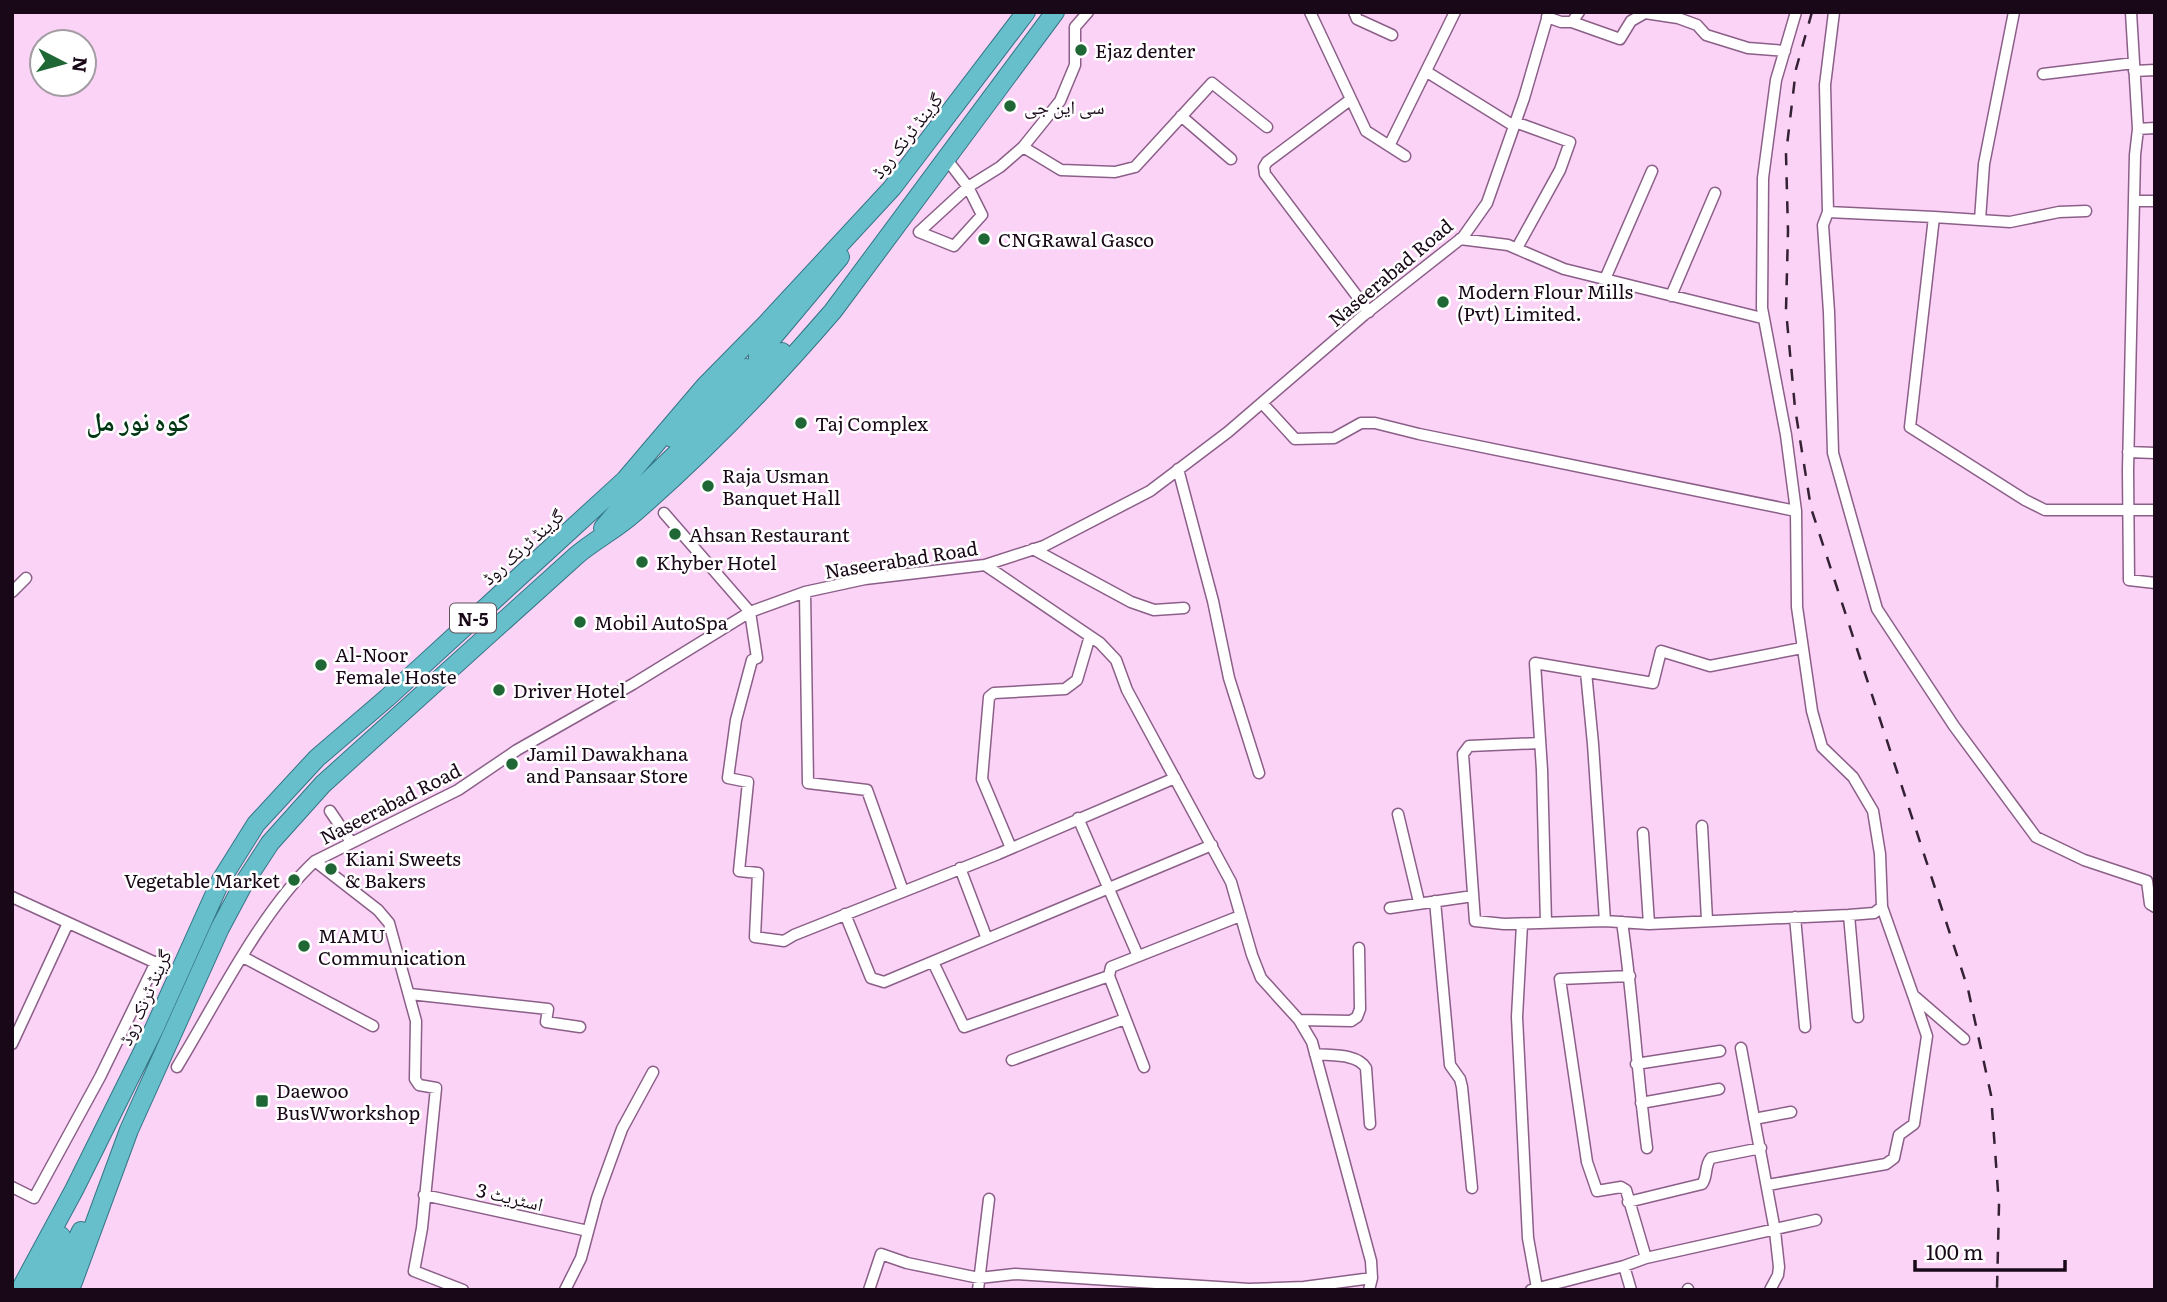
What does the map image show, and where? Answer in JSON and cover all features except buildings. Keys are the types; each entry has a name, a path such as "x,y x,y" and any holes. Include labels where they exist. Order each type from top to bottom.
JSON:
{"highway":[{"name":"گرینڈ ٹرنک روڈ","path":"20,1290 74,1190 154,1029 220,880 256,824 293,782 625,480 705,386 892,188 1026,12"},
{"name":"N-5","path":"70,1290 130,1130 220,928 244,883 270,843 323,784 591,543 630,517 687,466 794,356 833,311 1055,12"},
{"path":"892,188 824,279 758,355 761,366 768,366 788,346 897,224"},
{"path":"591,543 620,508 756,379 755,370 746,368 691,422 625,480"},
{"path":"53,1290 130,1130"},
{"path":"36,1290 69,1218 74,1190"}],"street":[{"path":"945,157 968,187 982,215 954,246 919,232 968,187 1000,167 1023,147 1060,101 1075,65 1075,27 1088,12"},
{"path":"1310,12 1366,131 1405,156"},
{"path":"1354,12 1357,19 1392,35"},
{"path":"1389,146 1455,12"},
{"path":"1768,1185 1886,1164 1894,1158 1899,1135 1914,1124 1927,1036 1882,907 1880,853 1873,811 1853,777 1822,747 1812,711 1802,648 1797,607 1796,511 1786,435 1762,318 1763,178 1776,80 1796,12"},
{"path":"1834,12 1825,85 1828,212 1823,225 1829,312 1833,453 1877,609 1954,726 2036,837 2084,860 2151,880 2150,904 2155,907"},
{"path":"1979,220 1984,164 2014,12"},
{"path":"2138,12 2131,13 2138,129 2128,452 2129,580 2155,583"},
{"path":"1548,15 1561,22 1575,17 1620,38 1631,21 1645,13 1678,18 1697,25 1706,34 1748,48 1785,51"},
{"name":"Naseerabad Road","path":"177,1067 243,957 299,876 315,861 458,790 517,750 633,684 750,612 805,592 865,579 985,565 1033,550 1150,491 1262,403 1460,239 1487,203 1548,15"},
{"path":"2043,74 2134,67 2155,70"},
{"path":"1427,72 1514,124 1570,142 1560,170 1517,248"},
{"path":"1023,147 1061,170 1115,173 1135,167 1212,83 1267,127"},
{"path":"1350,100 1267,162 1264,167 1265,174 1369,312"},
{"path":"1181,116 1231,159"},
{"path":"2138,129 2155,128"},
{"path":"1605,279 1652,171"},
{"path":"1671,296 1714,193"},
{"path":"2134,201 2155,201"},
{"path":"1828,212 2010,222 2059,212 2086,211"},
{"path":"1934,217 1910,427 2045,510 2155,510"},
{"path":"1460,239 1508,244 1564,270 1762,318"},
{"path":"1262,403 1295,439 1334,438 1361,423 1375,423 1796,511"},
{"path":"2128,452 2155,453"},
{"path":"1178,469 1213,601 1229,678 1259,774"},
{"path":"664,513 750,612 757,658 751,660 736,720 728,778 748,782 739,871 758,873 755,937 784,941 1175,778"},
{"path":"1033,550 1131,603 1154,610 1184,608"},
{"path":"985,565 1090,636 1116,660 1127,690 1231,882 1261,978 1299,1020 1311,1042 1371,1261 1372,1278 1369,1290"},
{"path":"12,592 26,578"},
{"path":"805,592 808,783 867,790 903,891"},
{"path":"1011,848 982,779 989,697 1003,692 1065,689 1077,680 1090,636"},
{"path":"1546,923 1535,663 1653,683 1661,651 1710,666 1802,648"},
{"path":"1586,672 1605,921"},
{"path":"1540,743 1469,746 1463,754 1475,921 1605,921 1649,924 1849,915 1874,913 1882,907"},
{"path":"330,811 351,842"},
{"path":"1398,814 1419,902"},
{"path":"1079,818 1138,956"},
{"path":"1702,826 1707,920"},
{"path":"1643,832 1649,924"},
{"path":"845,914 871,978 884,982 1212,845"},
{"path":"315,861 379,910 389,923 416,1021 416,1083 436,1088 414,1271 463,1290"},
{"path":"960,868 987,939"},
{"path":"1390,908 1473,896"},
{"path":"12,897 178,972"},
{"path":"1435,901 1450,1065 1462,1087 1472,1188"},
{"path":"1849,915 1857,1017"},
{"path":"1144,1067 1109,976 1111,967 1240,916"},
{"path":"1795,918 1805,1027"},
{"path":"1622,922 1647,1148"},
{"path":"12,1044 16,1028 68,923"},
{"path":"1522,923 1517,1017 1528,1238 1534,1289 1646,1258 1816,1220"},
{"path":"1299,1020 1351,1021 1357,1017 1360,1009 1359,948"},
{"path":"243,957 373,1026"},
{"path":"12,1188 34,1198 100,1077 156,962"},
{"path":"933,962 964,1027 1109,976"},
{"path":"1630,976 1560,979 1587,1162 1594,1187 1597,1191 1621,1187 1626,1190 1646,1258"},
{"path":"410,994 548,1009 546,1022 580,1027"},
{"path":"1913,995 1964,1039"},
{"path":"1012,1060 1125,1019"},
{"path":"1741,1048 1776,1231 1779,1267 1770,1290"},
{"path":"1636,1064 1720,1051"},
{"path":"1315,1054 1356,1059 1363,1063 1366,1068 1370,1124"},
{"path":"565,1290 581,1258 597,1198 622,1129 653,1072"},
{"path":"1641,1102 1719,1089"},
{"path":"1754,1119 1791,1112"},
{"path":"1628,1202 1702,1184 1707,1162 1711,1158 1761,1148"},
{"name":"اسٹریٹ 3","path":"425,1195 588,1231"},
{"path":"979,1284 989,1199"},
{"path":"869,1290 881,1254 979,1284 1016,1274 1169,1287 1249,1289 1304,1287 1372,1278"},
{"path":"1624,1266 1630,1290"}],"railway":[{"path":"1812,12 1796,69 1786,154 1786,310 1795,408 1811,508 1968,989 1991,1095 1999,1205 1997,1290"}],"place":[{"name":"Ejaz denter","path":"1081,50"},
{"name":"سی این جی","path":"1010,106"},
{"name":"CNGRawal Gasco","path":"984,239"},
{"name":"Modern Flour Mills (Pvt) Limited.","path":"1443,302"},
{"name":"Taj Complex","path":"801,423"},
{"name":"Raja Usman Banquet Hall","path":"708,486"},
{"name":"Ahsan Restaurant","path":"675,534"},
{"name":"Khyber Hotel","path":"642,562"},
{"name":"Mobil AutoSpa","path":"580,622"},
{"name":"Al-Noor Female Hoste","path":"321,665"},
{"name":"Driver Hotel","path":"499,690"},
{"name":"Jamil Dawakhana and Pansaar Store","path":"512,764"},
{"name":"Kiani Sweets & Bakers","path":"331,869"},
{"name":"Vegetable Market","path":"294,880"},
{"name":"MAMU Communication","path":"304,946"},
{"name":"Daewoo BusWworkshop","path":"262,1101"}],"district":[{"name":"کوہ نور مل","path":"138,419"}]}
